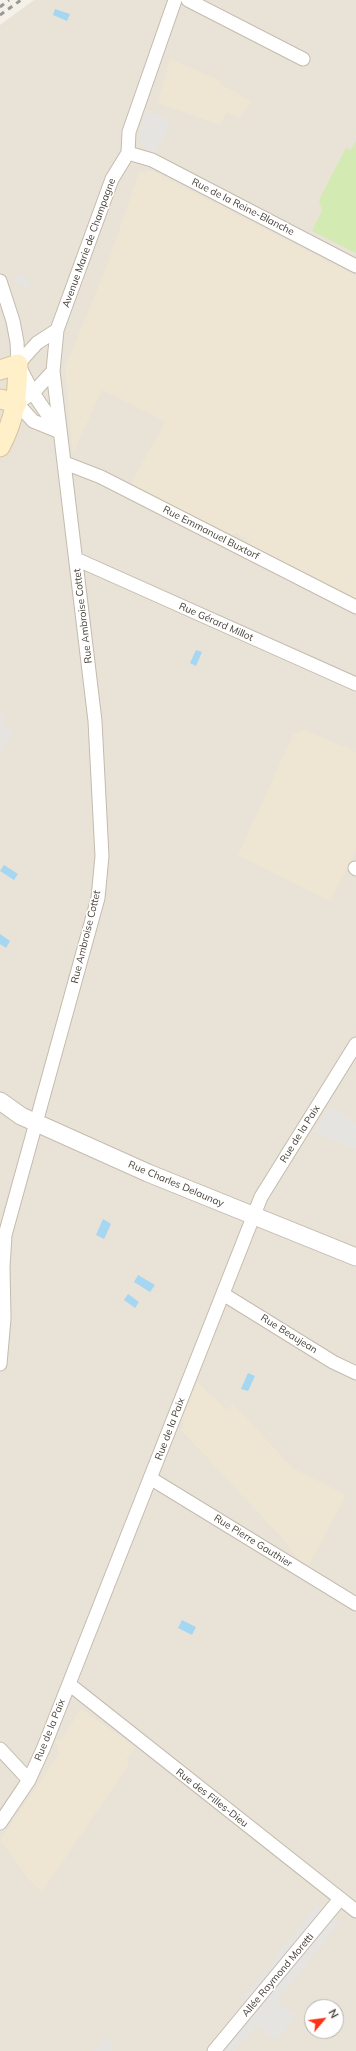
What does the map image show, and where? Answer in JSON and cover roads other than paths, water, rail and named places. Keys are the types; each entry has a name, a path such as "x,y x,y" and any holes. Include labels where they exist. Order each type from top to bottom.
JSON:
{"main road":[{"path":"0,370 18,364"},
{"path":"2,436 8,401 18,364"},
{"path":"0,377 7,383 8,401"}],"street":[{"name":"Avenue Marie de Champagne","path":"53,371 57,330 112,179 128,153 129,132 175,0"},
{"path":"188,0 303,59"},
{"name":"Rue de la Reine-Blanche","path":"128,153 152,160 356,266"},
{"path":"0,281 17,342 18,364 33,393 60,432"},
{"path":"18,364 37,343 57,330"},
{"path":"8,401 33,393 53,371"},
{"name":"Rue Ambroise Cottet","path":"0,1364 4,1319 3,1267 5,1235 98,898 102,856 95,721 53,371"},
{"path":"8,401 33,421 60,432"},
{"name":"Rue Emmanuel Buxtorf","path":"65,463 101,477 356,607"},
{"name":"Rue Gérard Millot","path":"76,559 356,684"},
{"name":"Rue de la Paix","path":"0,1823 29,1780 44,1748 262,1195 356,1044"},
{"name":"Rue Charles Delaunay","path":"0,1101 21,1116 148,1173 356,1256"},
{"name":"Rue Beaujean","path":"223,1294 333,1362 356,1373"},
{"name":"Rue Pierre Gauthier","path":"150,1478 356,1604"},
{"name":"Rue des Filles-Dieu","path":"68,1684 356,1911"},
{"path":"0,1749 29,1780"},
{"name":"Allée Raymond Moretti","path":"214,2051 340,1899"}],"water":[{"path":"55,9 70,14 67,21 53,15"},
{"path":"196,650 202,652 196,666 190,663"},
{"path":"4,865 18,874 14,880 0,871"},
{"path":"0,934 10,941 6,948 0,944"},
{"path":"103,1219 111,1224 104,1239 96,1235"},
{"path":"138,1275 155,1285 150,1292 134,1282"},
{"path":"128,1294 139,1302 135,1308 124,1300"},
{"path":"248,1373 255,1376 248,1391 241,1389"},
{"path":"182,1620 196,1627 192,1635 178,1628"}],"railway":[{"path":"0,7 9,0"},
{"path":"0,15 21,0"}]}
